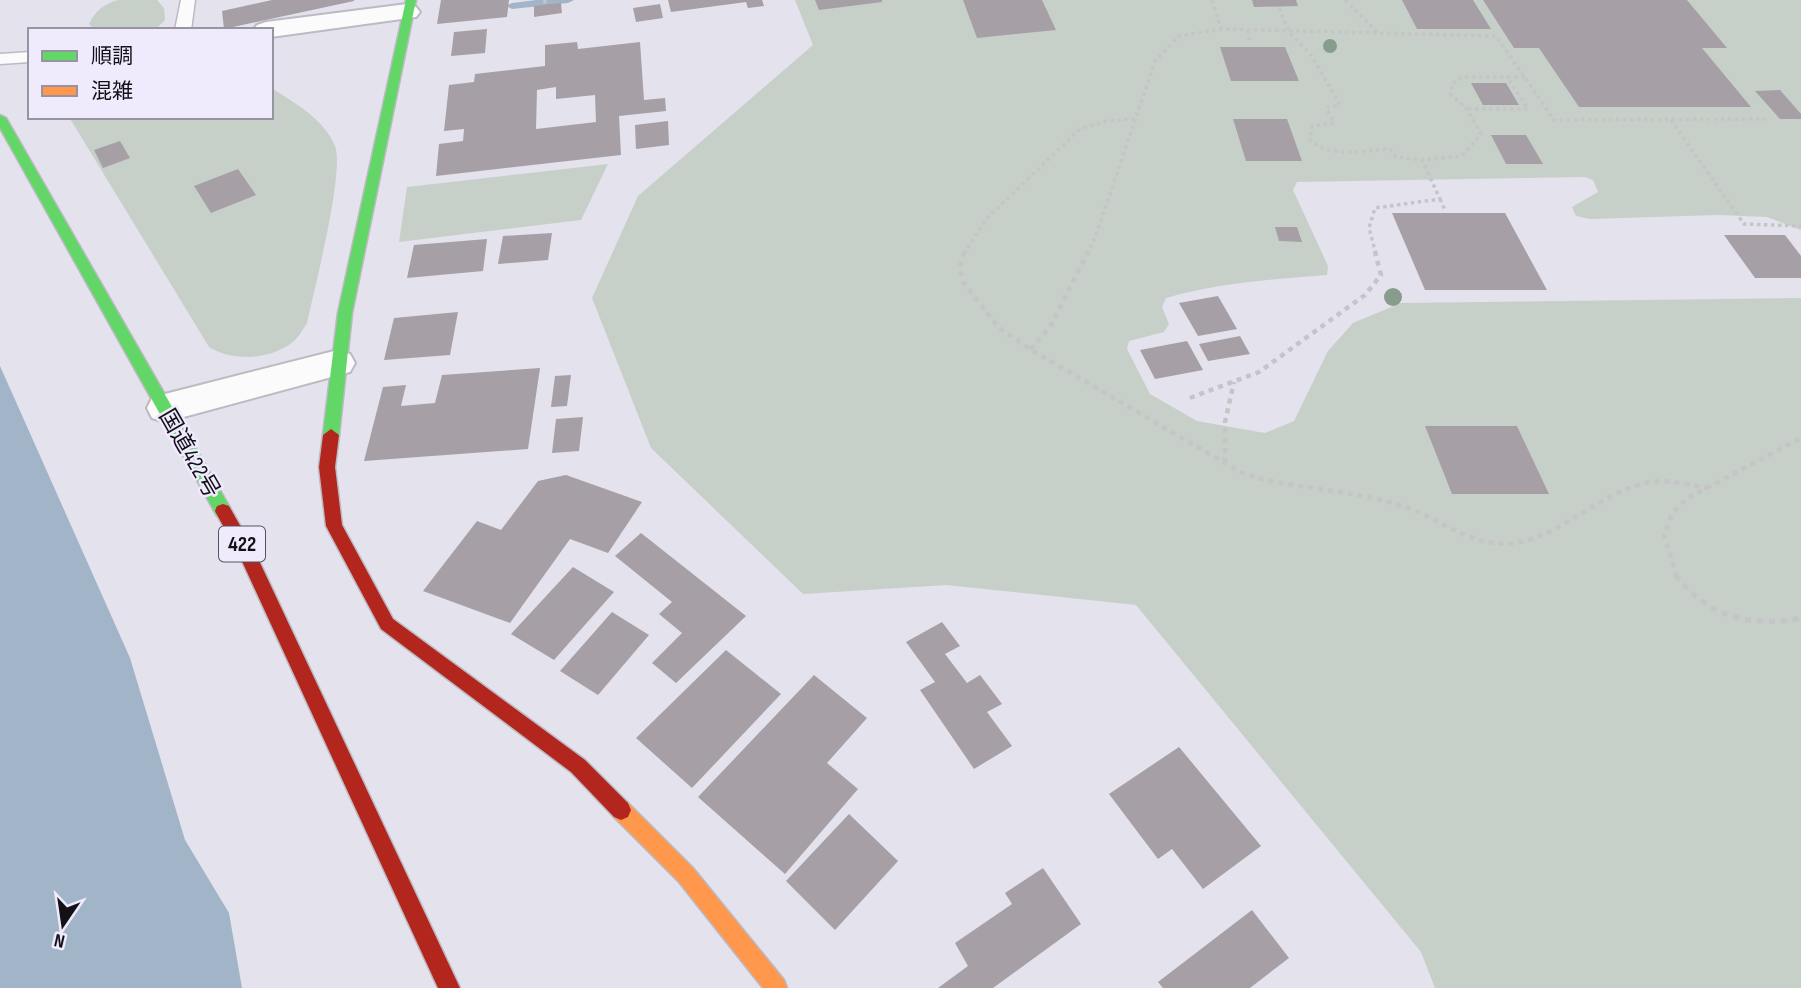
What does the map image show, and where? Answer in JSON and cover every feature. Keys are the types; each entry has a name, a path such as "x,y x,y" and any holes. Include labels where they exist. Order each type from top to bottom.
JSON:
{"main road":[{"path":"409,6 345,313 327,467 334,526 387,624 578,766 686,875 776,988"},
{"name":"国道422号","path":"0,118 248,555 449,988"}],"street":[{"path":"273,29 409,6"},
{"path":"165,408 338,363"}],"lane":[{"path":"183,28 188,0"},
{"path":"0,59 28,57"}],"path":[{"path":"1212,0 1221,30"},
{"path":"1345,0 1380,35"},
{"path":"1279,8 1289,32 1311,55 1340,105 1326,108 1334,123 1312,126 1310,140 1316,146 1336,152 1390,149 1396,157 1422,160 1462,156 1481,134 1467,109 1451,94 1452,84 1462,77 1526,77"},
{"path":"1030,349 1055,319 1095,238 1155,61 1179,36 1221,30 1496,36 1554,120 1768,119"},
{"path":"1247,30 1250,43"},
{"path":"1467,109 1528,109 1507,77"},
{"path":"1134,119 1107,121 1080,130 986,219 965,248 960,268 963,282 999,328 1030,349 1225,463 1263,480 1399,505 1458,533 1512,544 1561,527 1605,500 1646,482 1708,488"},
{"path":"1670,120 1744,224 1801,226"},
{"path":"1422,160 1445,210"},
{"path":"1189,397 1259,372 1365,295 1381,275 1370,228 1376,208 1440,199"},
{"path":"1225,463 1222,440 1224,419 1234,382"},
{"path":"1801,439 1681,501 1664,533 1670,567 1688,593 1716,610 1744,622 1786,623 1801,618"}],"shaded area":[{"path":"118,0 157,0 164,8 165,20 157,28 93,28 89,24 105,6"},
{"path":"795,0 1801,0 1801,230 1767,217 1718,215 1590,219 1576,216 1572,207 1598,192 1593,180 1585,177 1297,182 1293,190 1328,266 1327,275 1225,285 1166,298 1162,307 1169,324 1164,332 1129,341 1127,349 1150,394 1197,421 1265,433 1294,421 1328,351 1353,323 1401,303 1801,298 1801,988 1435,988 1421,952 1136,605 946,585 803,594 651,448 592,298 638,196 813,45"},
{"path":"273,89 308,112 330,136 337,159 336,179 307,323 296,339 275,352 264,355 240,357 209,347 70,119 273,119"},
{"path":"608,164 581,220 399,242 407,187"}],"water":[{"path":"0,366 130,658 185,840 229,913 242,988 0,988"}],"building":[{"path":"272,0 354,0 229,28 224,28 222,11"},
{"path":"441,0 509,0 507,17 437,24"},
{"path":"668,0 762,0 764,6 748,8 746,2 671,12"},
{"path":"815,0 882,0 882,2 819,10"},
{"path":"963,0 1042,0 1056,30 977,38"},
{"path":"1252,0 1296,0 1298,6 1254,7"},
{"path":"1402,0 1473,0 1491,29 1417,29"},
{"path":"1483,0 1687,0 1727,48 1702,48 1751,107 1579,107 1539,48 1514,48"},
{"path":"561,3 562,13 534,17 534,6"},
{"path":"660,4 663,18 636,22 633,8"},
{"path":"487,29 485,53 451,56 454,32"},
{"path":"577,42 578,49 640,42 644,100 665,98 666,111 619,116 621,155 436,176 439,144 463,141 464,129 444,131 449,85 474,82 475,74 545,66 545,45","holes":["556,87 556,99 595,95 596,122 536,129 537,90"]},
{"path":"1220,47 1285,47 1299,81 1231,81"},
{"path":"1471,83 1506,83 1519,105 1483,105"},
{"path":"1780,90 1801,114 1801,119 1780,119 1755,91"},
{"path":"1233,119 1287,119 1302,161 1246,161"},
{"path":"668,121 669,145 636,149 635,125"},
{"path":"1491,135 1526,135 1543,164 1506,164"},
{"path":"120,141 130,158 103,168 94,150"},
{"path":"238,169 256,195 211,213 194,186"},
{"path":"1392,213 1505,213 1547,290 1425,290"},
{"path":"1275,227 1297,227 1302,242 1279,241"},
{"path":"552,233 548,260 498,264 503,236"},
{"path":"1724,235 1785,235 1801,256 1801,278 1755,278"},
{"path":"487,239 483,271 407,278 414,245"},
{"path":"1218,296 1237,329 1198,336 1179,303"},
{"path":"458,312 450,355 384,360 394,318"},
{"path":"1240,336 1250,354 1208,361 1199,344"},
{"path":"1187,341 1203,370 1155,379 1140,350"},
{"path":"540,368 528,449 364,461 383,387 406,385 401,406 435,403 442,375"},
{"path":"571,375 567,406 551,407 555,376"},
{"path":"583,417 579,451 552,453 556,419"},
{"path":"1425,426 1517,426 1549,494 1452,494"},
{"path":"566,475 642,502 608,553 570,539 510,623 423,591 477,521 501,530 538,481"},
{"path":"641,533 746,616 676,683 652,663 682,633 659,614 672,602 615,556"},
{"path":"573,567 614,592 554,660 511,634"},
{"path":"612,612 649,635 598,695 560,671"},
{"path":"942,622 960,646 945,654 967,683 980,675 1002,704 987,712 1012,746 974,769 920,690 935,682 906,642"},
{"path":"726,650 781,694 692,788 636,738"},
{"path":"814,675 867,718 827,763 858,789 785,874 698,797"},
{"path":"1179,747 1261,846 1203,889 1172,849 1158,859 1109,794"},
{"path":"849,814 898,861 835,930 786,881"},
{"path":"1043,868 1081,924 993,988 938,988 968,966 955,943 1012,904 1005,893"},
{"path":"1252,910 1289,958 1250,988 1163,988 1158,982"}],"waterway":[{"path":"512,6 568,0"}],"traffic: fast":[{"path":"331,435 345,313 411,0"},
{"path":"0,118 223,511"}],"traffic: slow":[{"path":"621,810 686,875 776,988"}],"traffic: jam":[{"path":"331,435 327,467 334,526 387,624 578,766 621,810"},
{"path":"223,511 248,555 449,988"}]}
